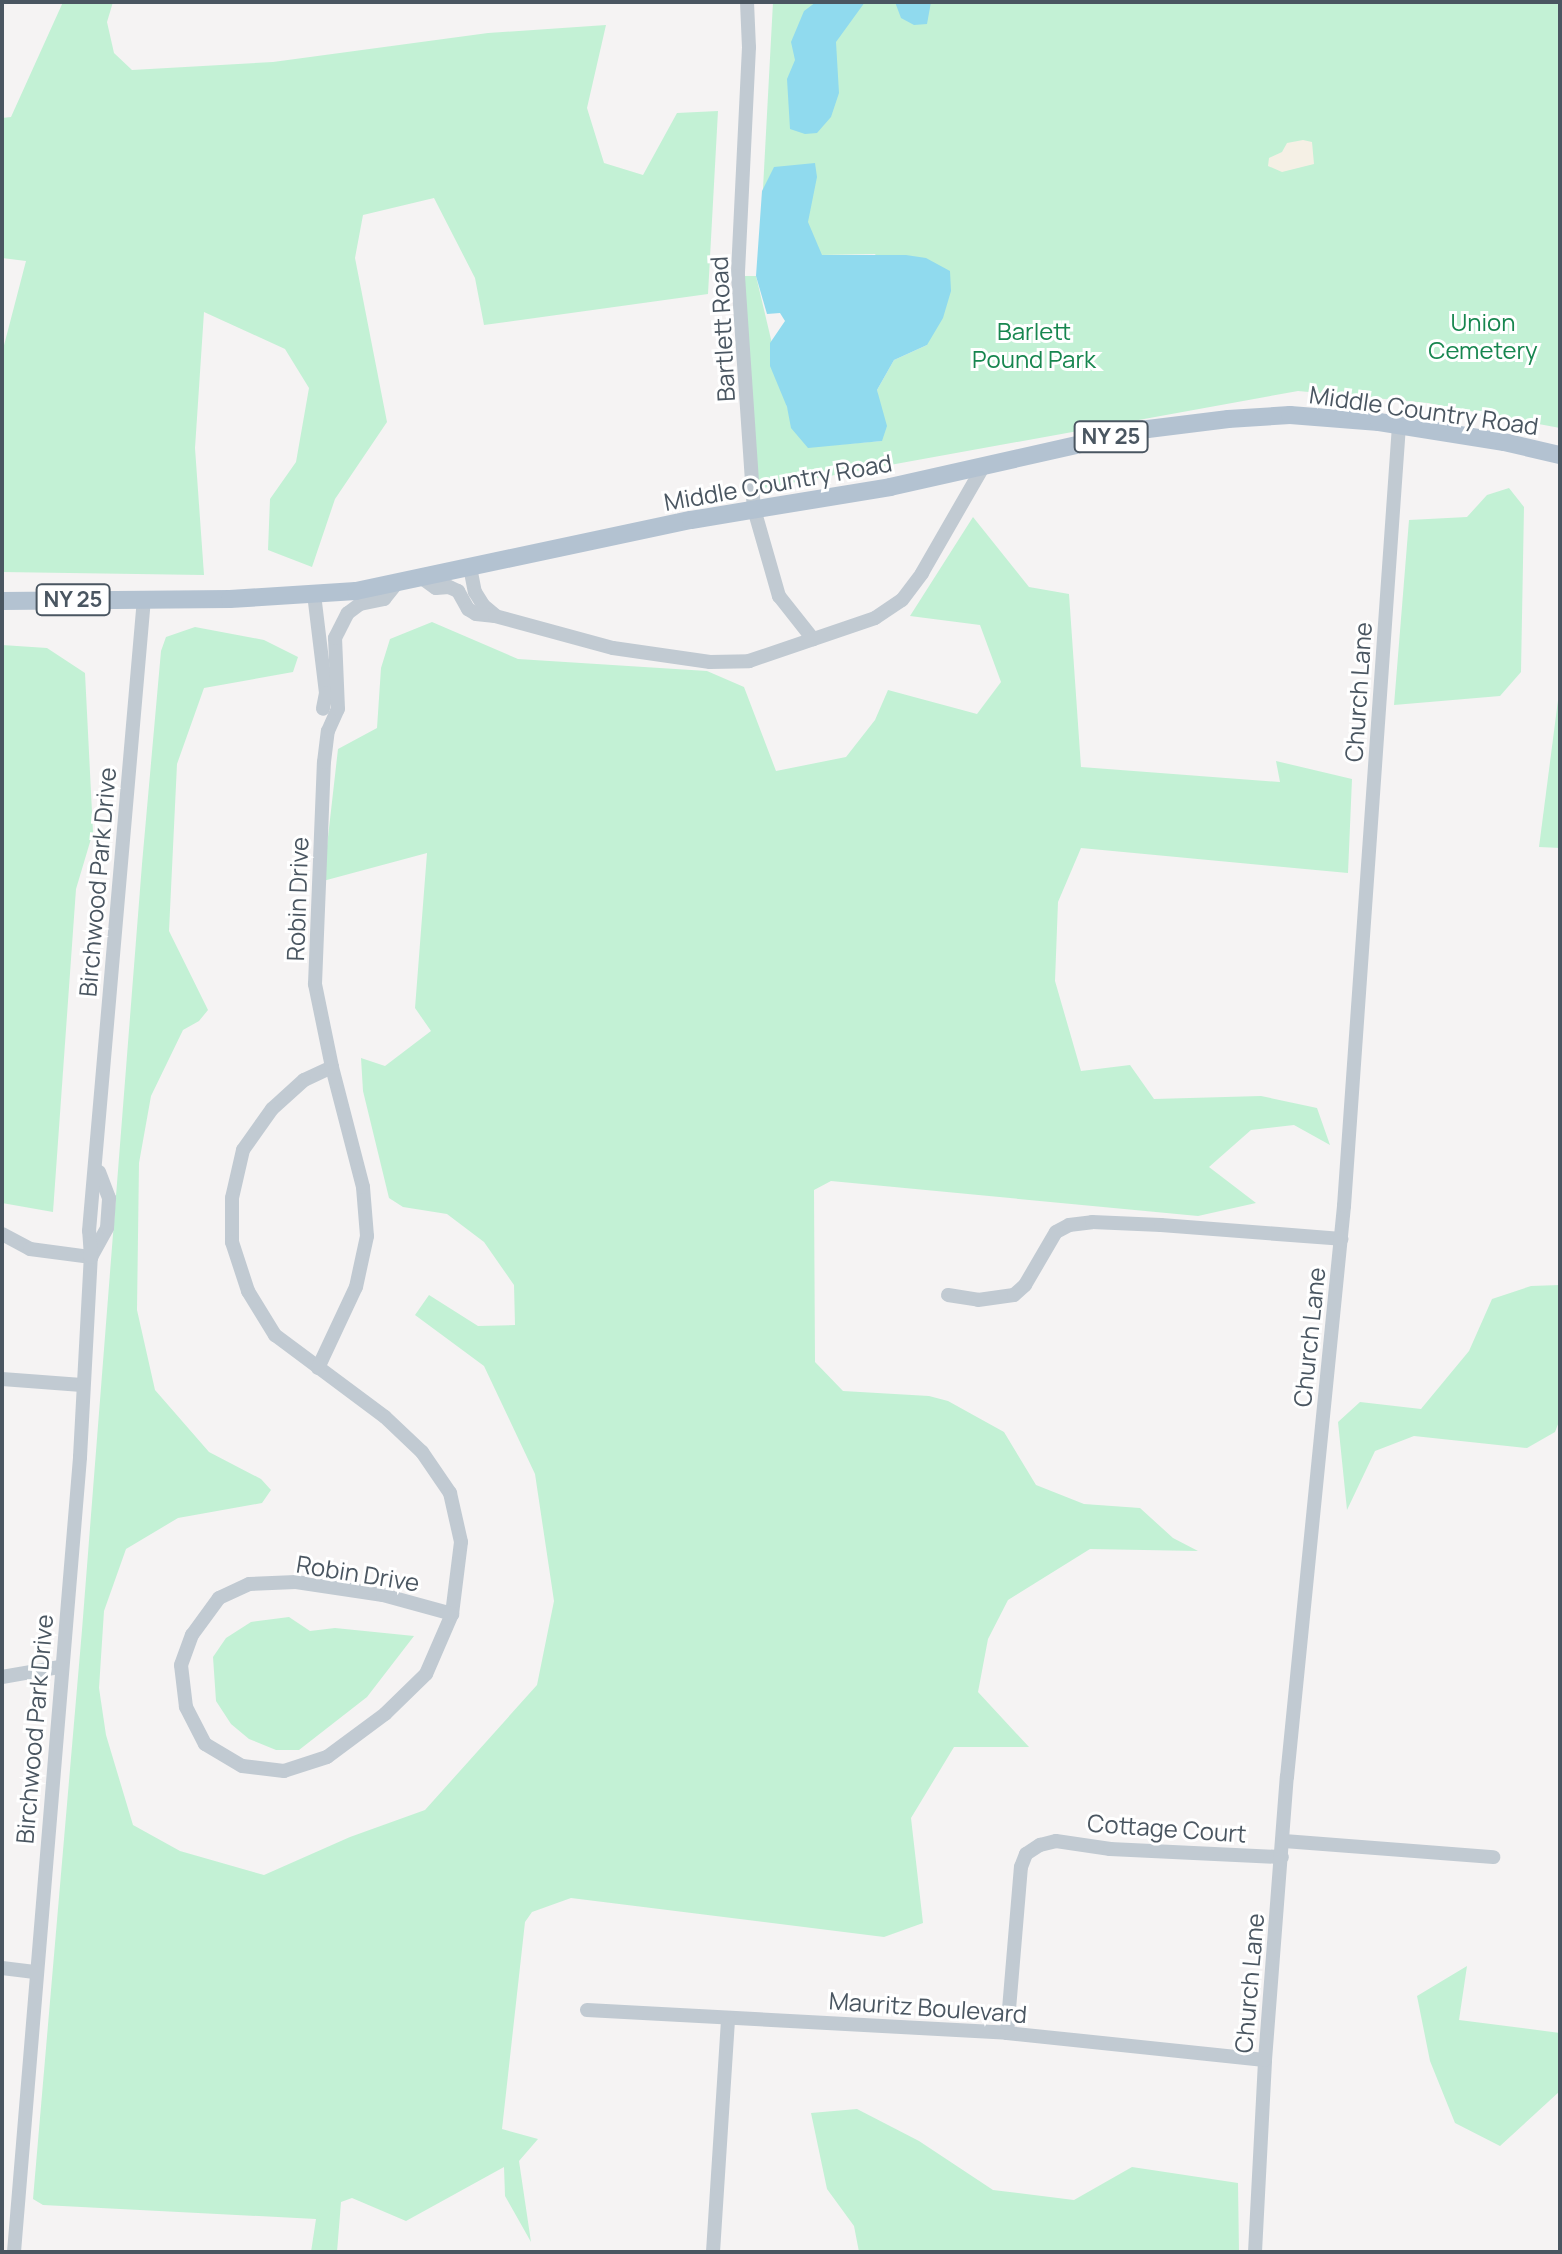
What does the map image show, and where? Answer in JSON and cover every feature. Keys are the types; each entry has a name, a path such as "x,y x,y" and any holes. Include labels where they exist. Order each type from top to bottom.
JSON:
{"main road":[{"name":"Middle Country Road","path":"2,601 314,594 397,583 754,509 857,494 1148,429 1228,419 1290,415 1399,426 1560,455"}],"street":[{"name":"Bartlett Road","path":"747,2 749,47 738,276 754,509 779,596 813,639"},
{"name":"Church Lane","path":"1255,2252 1265,2060 1287,1777 1341,1239 1399,426"},
{"path":"422,578 436,588 449,587 458,591 468,609 476,614 495,616 613,648 710,662 749,661 875,618 902,600 922,573 984,465"},
{"path":"470,567 475,592 495,616"},
{"name":"Robin Drive","path":"328,731 338,709 335,638 339,624 360,604 384,599 397,583"},
{"name":"Robin Drive","path":"314,594 320,655 317,674 328,731 315,984 332,1067 363,1187 367,1236 356,1287 318,1368"},
{"name":"Birchwood Park Drive","path":"14,2252 60,1667 80,1457 91,1257 83,1234 83,1217 86,1197 97,1168 117,885 144,599"},
{"name":"Robin Drive","path":"332,1067 304,1080 272,1109 243,1150 232,1198 232,1242 248,1291 275,1335 385,1417 422,1452 450,1493 461,1542 452,1614 426,1674 385,1714 327,1757 284,1771 242,1766 205,1744 186,1707 181,1665 192,1635 219,1598 249,1584 296,1582 383,1595 452,1614"},
{"name":"Birchwood Park Drive","path":"91,1257 107,1228 109,1198 97,1168"},
{"path":"948,1295 978,1300 1014,1295 1025,1285 1056,1232 1069,1225 1092,1222 1161,1225 1341,1239"},
{"path":"2,1234 30,1249 91,1257"},
{"path":"2,1379 82,1385"},
{"path":"2,1677 60,1667"},
{"path":"1284,1841 1493,1857"},
{"name":"Cottage Court","path":"1007,2033 1021,1867 1026,1854 1049,1843 1282,1857"},
{"path":"2,1968 37,1972"},
{"name":"Mauritz Boulevard","path":"587,2010 1007,2033 1265,2060"},
{"path":"713,2252 728,2018"}],"green space":[{"path":"63,2 113,2 107,22 114,53 132,70 273,62 488,33 606,25 587,108 604,163 643,175 677,113 718,111 708,294 484,325 475,278 434,198 363,215 355,258 387,422 335,499 312,567 268,550 270,499 296,462 309,388 285,349 204,312 195,448 204,575 2,572 2,353 26,261 2,258 2,118 11,117"},
{"path":"773,2 1560,2 1560,428 1428,403 1298,391 753,490 738,276 756,276 787,407 808,447 882,441 877,390 894,360 927,345 875,254 822,255 759,263"},
{"path":"1509,488 1524,507 1521,672 1500,696 1394,705 1409,520 1467,517 1487,495"},
{"path":"973,517 1029,587 1069,594 1081,767 1280,782 1276,761 1352,779 1348,873 1081,848 1058,902 1055,981 1081,1071 1130,1065 1154,1099 1261,1096 1317,1108 1330,1145 1294,1125 1251,1130 1209,1167 1256,1203 1198,1216 831,1181 814,1190 815,1362 843,1391 929,1396 948,1401 1004,1432 1036,1485 1084,1504 1140,1508 1173,1538 1198,1551 1090,1549 1008,1600 988,1639 978,1692 1029,1747 954,1747 911,1818 923,1923 884,1937 571,1898 532,1912 525,1922 502,2129 538,2139 519,2161 531,2242 505,2196 504,2167 406,2221 352,2198 341,2202 337,2252 311,2252 316,2219 43,2205 33,2199 82,1630 142,864 161,651 166,637 195,627 264,640 298,657 293,672 204,688 177,764 169,931 208,1010 199,1021 183,1030 151,1096 139,1163 137,1310 155,1390 209,1452 261,1479 271,1490 262,1503 178,1518 126,1549 104,1611 99,1688 106,1735 133,1825 180,1851 264,1875 350,1837 425,1810 537,1685 554,1601 535,1474 484,1366 415,1315 429,1295 478,1326 515,1325 514,1285 484,1242 447,1214 403,1207 389,1198 363,1091 361,1058 385,1066 431,1031 415,1008 427,853 323,881 338,749 377,728 381,668 390,639 432,622 518,659 707,671 744,687 776,771 846,757 875,720 888,690 977,714 1001,682 980,625 910,616"},
{"path":"2,645 47,648 85,673 93,832 76,889 53,1212 2,1203"},
{"path":"1560,685 1560,848 1539,847"},
{"path":"1560,1285 1560,1419 1555,1432 1527,1448 1414,1436 1375,1451 1347,1510 1338,1422 1360,1402 1421,1409 1469,1351 1492,1299 1531,1286"},
{"path":"289,1617 310,1631 335,1628 414,1636 367,1697 299,1750 276,1750 249,1739 231,1724 216,1701 213,1657 226,1638 251,1622"},
{"path":"1467,1966 1459,2020 1560,2033 1560,2091 1500,2146 1455,2123 1430,2061 1417,1996"},
{"path":"857,2109 919,2141 993,2190 1074,2200 1132,2167 1238,2183 1239,2252 859,2252 854,2226 827,2189 811,2113"}],"sand":[{"path":"1312,142 1314,164 1282,172 1268,166 1269,158 1282,152 1287,143"}],"water":[{"path":"816,2 865,2 836,42 839,93 831,117 817,133 805,134 790,129 787,79 795,60 791,42 804,11"},
{"path":"895,2 931,2 927,24 914,25 901,18"},
{"path":"815,163 817,177 808,222 822,255 906,255 926,258 950,271 951,291 943,318 927,345 894,360 877,390 887,426 882,441 808,448 791,428 787,407 770,366 770,343 785,321 780,313 767,314 756,276 762,191 774,167"}],"park label":[{"name":"Union Cemetery","path":"1483,336"},
{"name":"Barlett Pound Park","path":"1034,345"}]}
